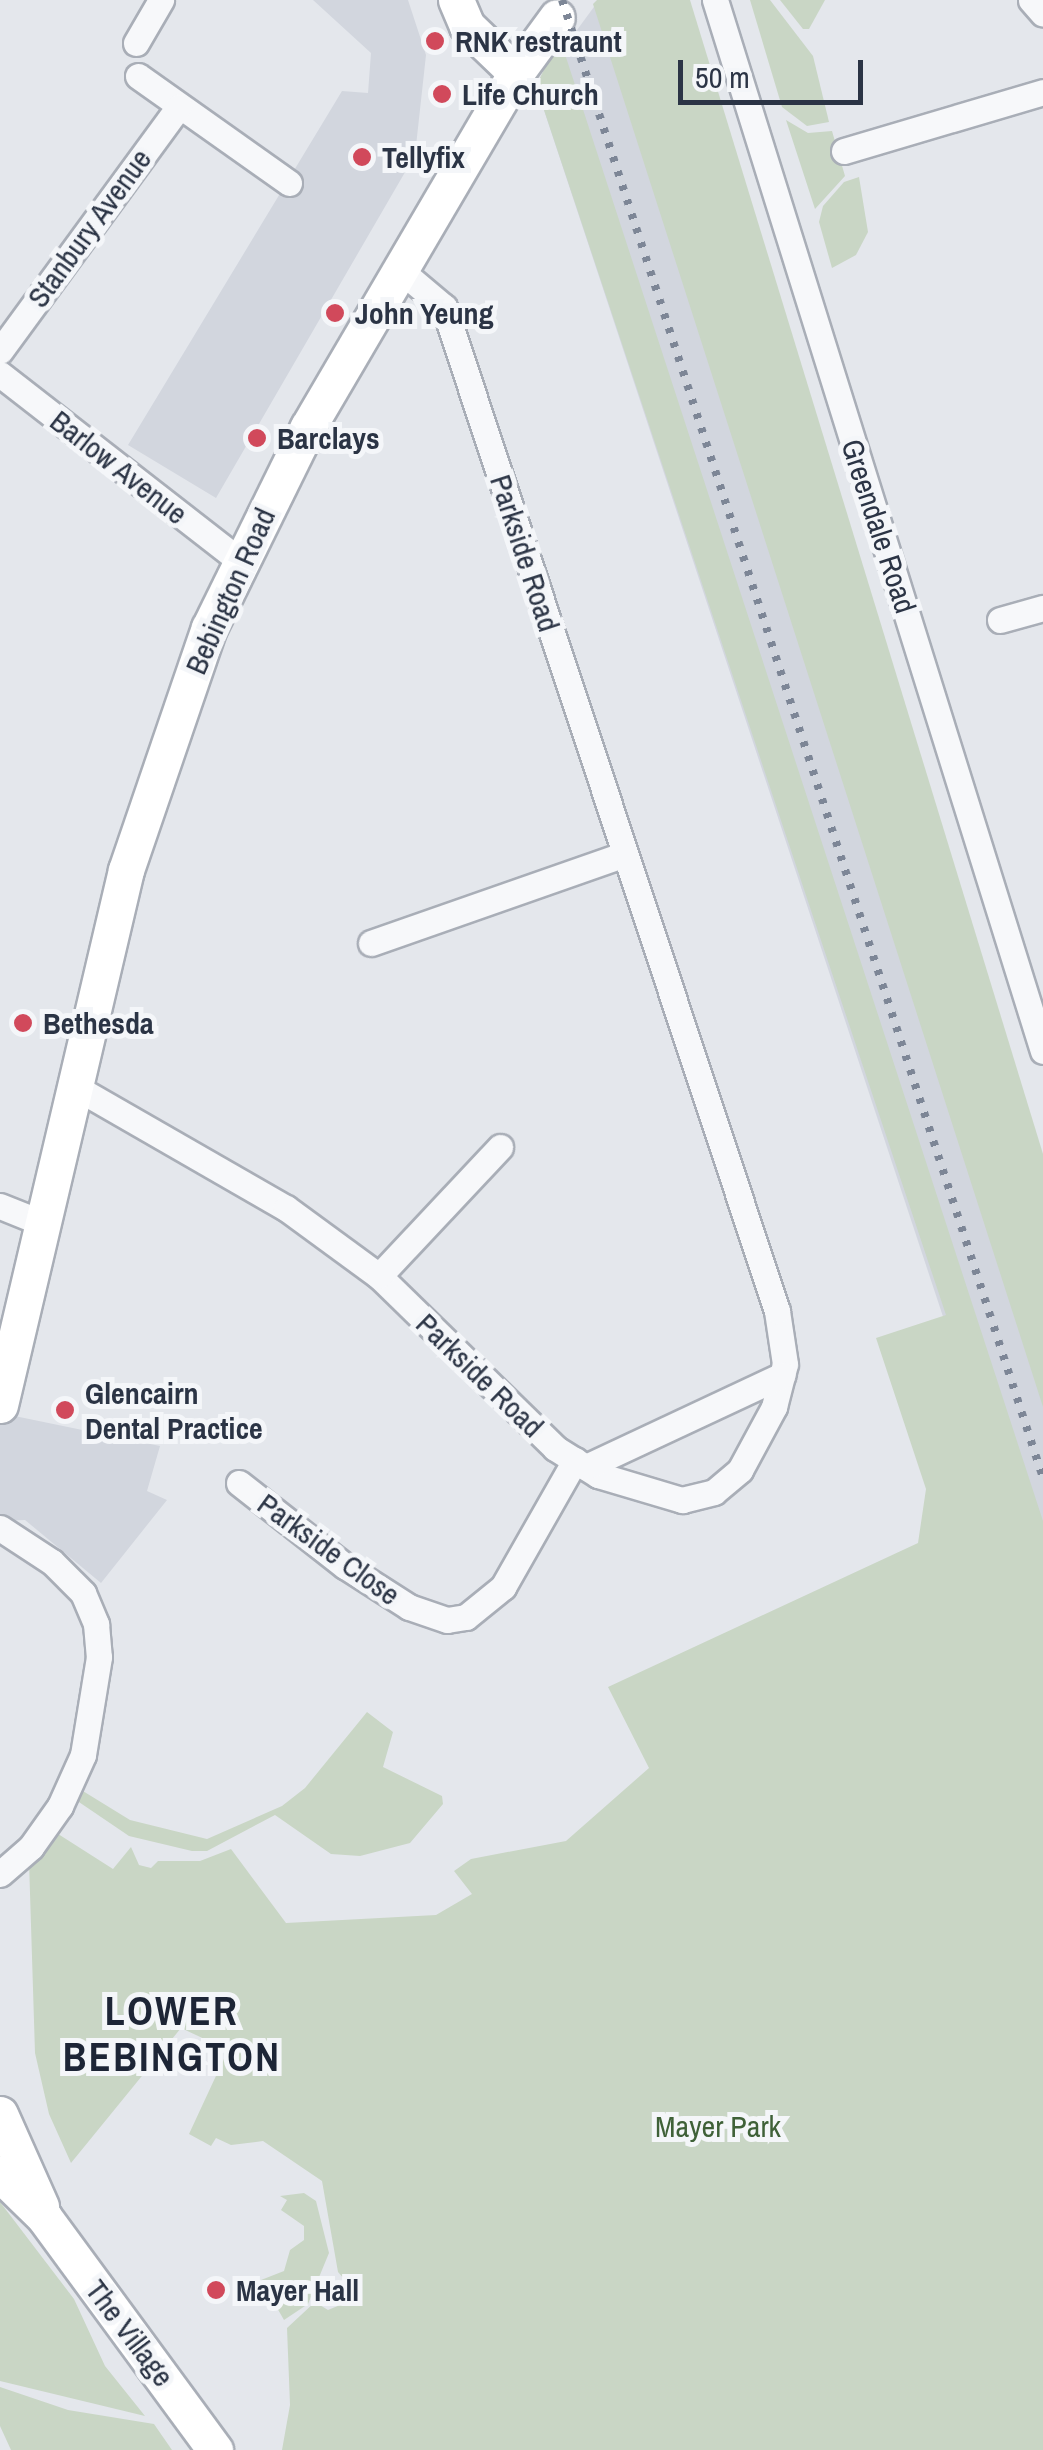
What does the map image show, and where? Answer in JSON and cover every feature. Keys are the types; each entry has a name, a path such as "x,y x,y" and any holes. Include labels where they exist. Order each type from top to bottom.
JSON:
{"main road":[{"path":"456,0 467,26 516,73"},
{"name":"Bebington Road","path":"45,1224 126,870 240,560 400,270 516,73 557,17"},
{"path":"0,1405 45,1224"},
{"name":"The Village","path":"0,2114 44,2217"},
{"name":"The Village","path":"0,2174 44,2217 215,2450"}],"street":[{"path":"136,43 161,0"},
{"name":"Greendale Road","path":"715,0 1043,1051"},
{"path":"1030,0 1043,14"},
{"path":"138,76 289,183"},
{"path":"844,151 1043,92"},
{"name":"Stanbury Avenue","path":"0,351 179,106"},
{"name":"Parkside Road","path":"77,1088 286,1208 379,1276 580,1464 682,1500 714,1492 740,1470 774,1407 785,1340 776,1311 444,307 400,270"},
{"name":"Barlow Avenue","path":"5,387 240,560"},
{"path":"1000,620 1043,608"},
{"path":"371,943 625,854"},
{"path":"379,1276 500,1147"},
{"path":"0,1206 45,1224"},
{"path":"580,1464 782,1375"},
{"name":"Parkside Close","path":"239,1483 345,1566 409,1607 446,1620 466,1617 502,1588 580,1464"},
{"path":"0,1528 52,1562 83,1593 96,1624 99,1657 83,1756 60,1806 31,1847 0,1874"}],"shaded area":[{"path":"313,0 408,0 426,55 415,155 216,498 128,445 342,91 368,93 371,53"},
{"path":"599,0 686,0 1043,1176 1043,1619 536,86"},
{"path":"0,1413 160,1446 147,1491 167,1500 101,1583 25,1520 0,1521"}],"green space":[{"path":"597,0 690,0 1043,1154 1043,1407 593,4"},
{"path":"750,0 770,0 813,56 829,122 807,126 782,107"},
{"path":"780,0 825,0 809,29 803,29"},
{"name":"Mayer Park","path":"556,45 562,45 1043,1521 1043,2450 282,2450 290,2405 287,2328 315,2302 328,2310 340,2305 351,2287 338,2272 322,2181 263,2141 231,2145 216,2138 211,2146 189,2134 228,2050 181,2028 71,2163 49,2114 35,2053 29,1861 55,1832 113,1869 131,1847 139,1865 151,1868 158,1861 200,1861 231,1849 286,1923 436,1915 472,1894 454,1871 471,1859 566,1841 649,1768 608,1687 918,1543 926,1489 876,1338 946,1315 536,86"},
{"path":"786,120 808,133 832,131 845,176 815,209"},
{"path":"859,177 868,232 856,255 832,268 819,222 823,206 844,182"},
{"path":"367,1712 393,1732 383,1767 442,1796 443,1804 410,1843 360,1856 331,1854 275,1815 207,1851 192,1851 129,1836 73,1798 78,1788 130,1820 207,1839 282,1806 305,1788"},
{"path":"304,2193 316,2201 329,2253 308,2304 284,2320 261,2280 284,2271 290,2250 304,2240 304,2226 281,2210 287,2200 280,2196"},
{"path":"0,2202 74,2299 105,2366 145,2416 0,2381"},
{"path":"0,2387 68,2410 154,2424 172,2450 11,2450 0,2426"}],"railway":[{"path":"562,0 1043,1478"}],"place":[{"name":"RNK restraunt","path":"435,41"},
{"name":"Life Church","path":"442,94"},
{"name":"Tellyfix","path":"362,157"},
{"name":"John Yeung","path":"335,313"},
{"name":"Barclays","path":"257,438"},
{"name":"Bethesda","path":"23,1023"},
{"name":"Glencairn Dental Practice","path":"65,1410"},
{"name":"Mayer Hall","path":"216,2290"}],"district":[{"name":"LOWER BEBINGTON","path":"172,2034"}]}
